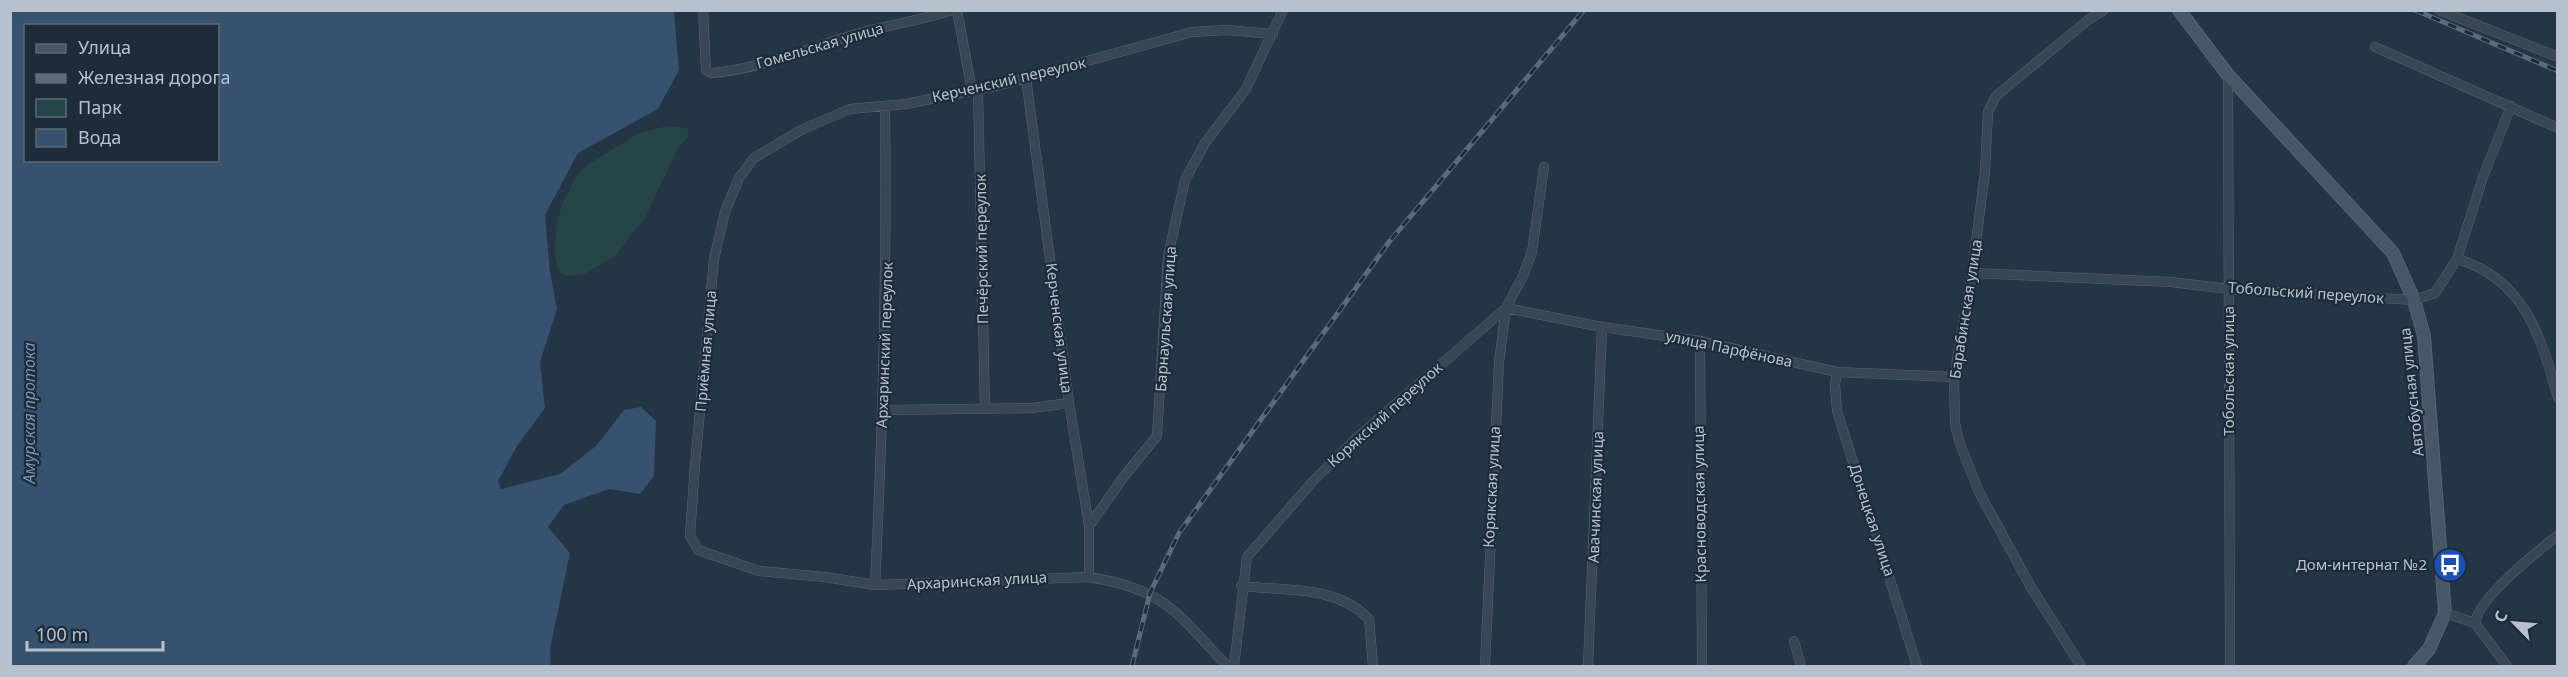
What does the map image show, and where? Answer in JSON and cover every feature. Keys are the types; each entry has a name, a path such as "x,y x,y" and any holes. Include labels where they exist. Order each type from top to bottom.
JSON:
{"street":[{"name":"Гомельская улица","path":"704,10 706,70 711,73 767,63 875,29 954,10"},
{"name":"Печёрский переулок","path":"954,10 975,90 985,409"},
{"name":"Барнаульская улица","path":"1089,526 1157,436 1168,256 1185,180 1200,150 1246,89 1283,10"},
{"name":"Барабинская улица","path":"2081,666 2031,587 1979,492 1960,444 1955,424 1953,377 1972,273 1985,172 1988,112 1996,96 2088,20 2104,10"},
{"name":"Автобусная улица","path":"2180,10 2228,75 2393,253 2414,300 2424,336 2445,613 2429,649 2414,666"},
{"path":"2439,10 2558,57"},
{"name":"Керченский переулок","path":"754,158 766,148 827,117 857,108 885,106 975,90 1192,32 1227,30 1273,34"},
{"path":"2375,47 2558,128"},
{"name":"Тобольская улица","path":"2228,75 2230,666"},
{"name":"Керченская улица","path":"1026,78 1069,403 1089,526 1089,577"},
{"name":"Архаринский переулок","path":"874,585 884,410 887,259 885,106"},
{"path":"2414,300 2435,293 2457,259 2483,177 2511,106"},
{"name":"Приёмная улица","path":"698,550 690,536 714,258 725,212 739,178 754,158"},
{"name":"Корякский переулок","path":"1234,666 1241,586 1247,557 1314,480 1415,385 1506,308 1532,252 1544,167"},
{"path":"2457,259 2488,271 2504,285 2528,314 2544,350 2558,398"},
{"name":"Тобольский переулок","path":"1972,273 2171,282 2229,289 2414,300"},
{"name":"улица Парфёнова","path":"1506,308 1602,327 1700,341 1837,372 1896,372 1953,377"},
{"name":"Корякская улица","path":"1485,666 1499,362 1506,308"},
{"name":"Авачинская улица","path":"1588,666 1602,327"},
{"name":"Красноводская улица","path":"1700,341 1702,666"},
{"name":"Донецкая улица","path":"1837,372 1835,392 1837,411 1917,666"},
{"path":"884,410 985,409 1069,403"},
{"path":"2475,623 2477,612 2489,596 2558,535"},
{"name":"Архаринская улица","path":"698,550 759,571 825,577 874,585 1089,577 1140,588 1161,599 1227,666"},
{"path":"1241,586 1321,593 1353,605 1369,619 1373,666"},
{"path":"2445,613 2475,623 2507,666"},
{"path":"1794,641 1801,666"}],"green space":[{"path":"667,126 687,128 689,136 678,148 645,218 614,257 584,274 567,276 560,272 555,257 556,227 562,204 576,177 589,164 639,133"}],"water":[{"name":"Амурская протока","path":"10,11 674,11 679,70 658,109 578,153 545,215 550,272 557,309 540,362 545,408 517,446 498,481 501,489 560,474 596,446 624,410 641,407 656,421 654,476 640,494 609,489 564,505 548,527 570,553 550,649 551,666 11,666"}],"railway":[{"path":"1132,666 1150,593 1179,533 1389,242 1584,10"},
{"path":"2415,10 2558,71"}],"place":[{"name":"Дом-интернат №2","path":"2450,565"}]}
